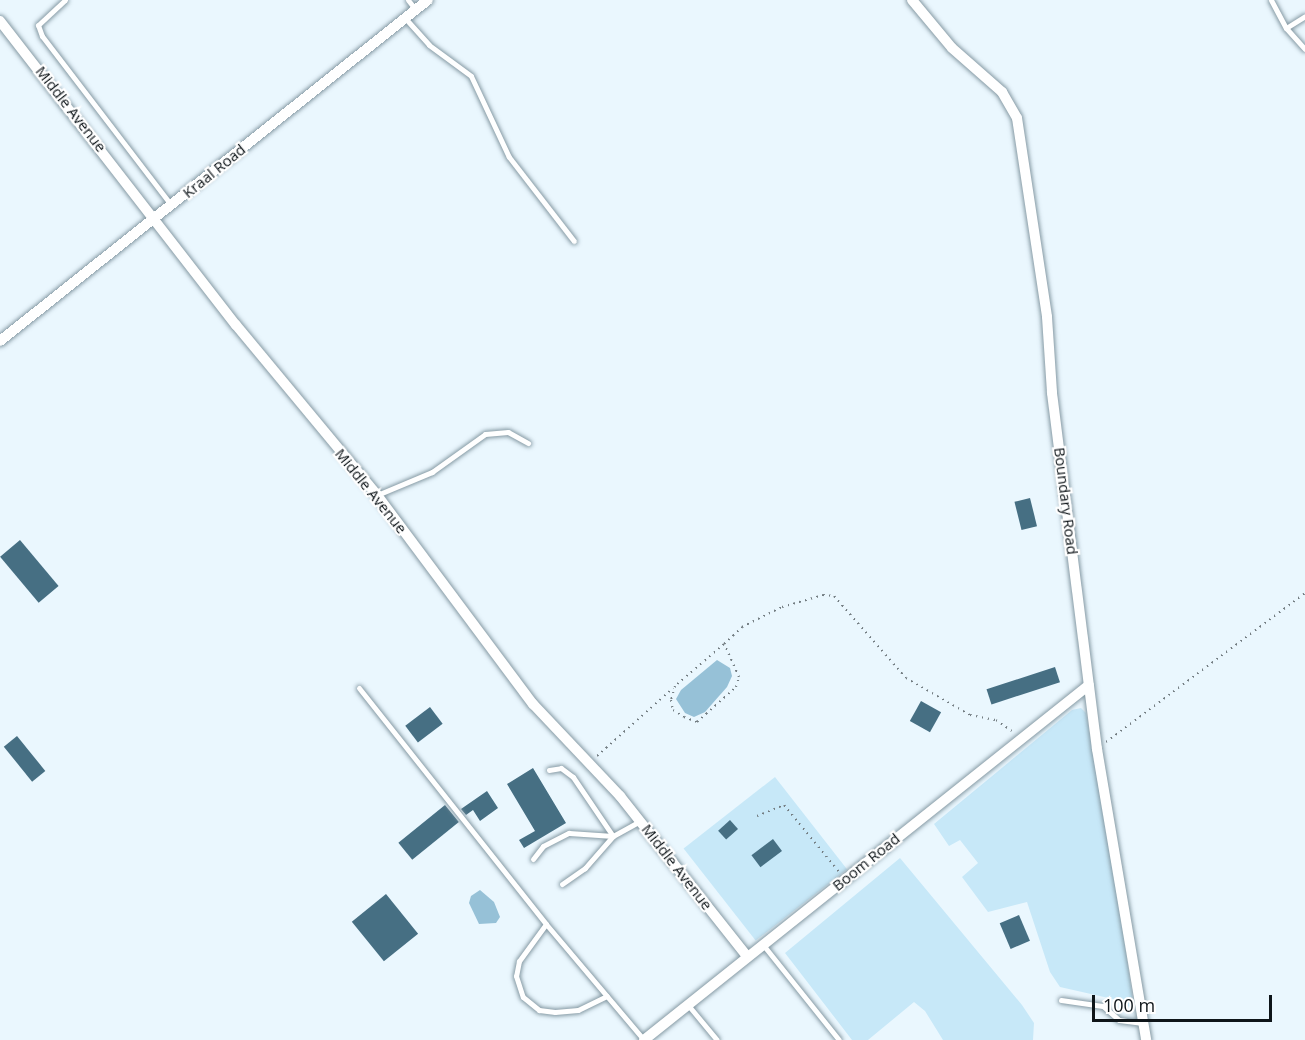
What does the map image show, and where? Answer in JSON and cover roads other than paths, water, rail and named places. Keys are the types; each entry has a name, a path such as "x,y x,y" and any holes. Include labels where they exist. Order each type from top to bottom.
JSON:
{"street":[{"name":"Kraal Road","path":"0,341 428,0"},
{"name":"Boundary Road","path":"912,0 952,48 1002,92 1017,118 1047,317 1052,393 1097,749 1146,1040"},
{"name":"Middle Avenue","path":"0,21 294,398 376,495 533,704 640,821 747,957"},
{"name":"Boom Road","path":"644,1040 1089,685"}],"lane":[{"path":"65,0 38,25 42,36 171,205"},
{"path":"408,0 416,10"},
{"path":"1271,0 1286,28 1305,49"},
{"path":"1286,28 1305,16"},
{"path":"405,18 429,45 471,76 504,149 574,241"},
{"path":"376,495 432,472 484,435 508,432 528,443"},
{"path":"359,688 546,924 644,1040"},
{"path":"549,770 561,768 573,777 613,836"},
{"path":"562,884 585,868 613,836 640,821"},
{"path":"533,860 543,846 569,832 613,836"},
{"path":"546,924 519,961 516,976 523,998 539,1010 555,1012 578,1010 607,996"},
{"path":"763,944 839,1040"},
{"path":"1061,1000 1102,1006 1119,1020 1143,1023"},
{"path":"687,1004 717,1040"}]}
